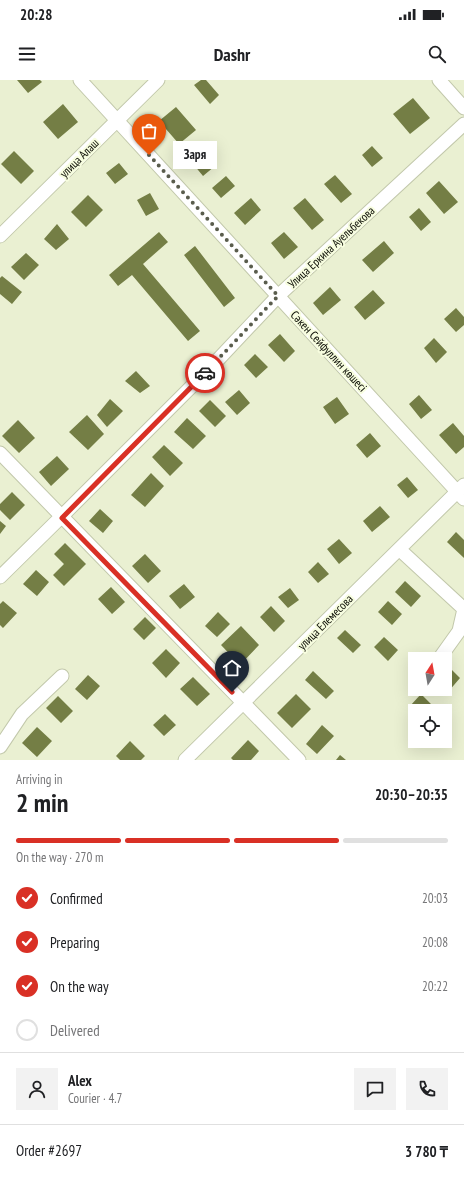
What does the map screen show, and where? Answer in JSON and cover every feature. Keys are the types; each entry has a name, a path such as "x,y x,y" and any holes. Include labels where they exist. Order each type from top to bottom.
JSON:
{"street":[{"name":"Сәкен Сейфуллин көшесі","path":"80,80 278,296 462,491"},
{"name":"улица Алаш","path":"0,236 158,80"},
{"path":"438,80 464,108"},
{"name":"Улица Еркина Ауельбекова","path":"0,577 62,518 213,365 278,296 464,124"},
{"path":"0,453 299,760"},
{"name":"улица Елемесова","path":"185,760 399,549 462,491"},
{"path":"399,549 464,609 459,631 444,652"},
{"path":"0,747 22,714 62,676"}],"building":[{"path":"17,80 40,80 42,82 28,93"},
{"path":"201,80 206,80 219,95 210,104 194,85"},
{"path":"413,98 430,118 410,134 393,114"},
{"path":"63,104 78,122 58,139 43,122"},
{"path":"176,107 196,130 179,144 159,121"},
{"path":"372,146 383,158 372,167 362,155"},
{"path":"200,149 215,166 203,176 189,159"},
{"path":"14,151 34,171 21,184 1,164"},
{"path":"119,163 128,174 115,184 106,173"},
{"path":"335,175 352,194 341,203 324,184"},
{"path":"226,176 235,186 221,198 212,188"},
{"path":"439,181 458,202 444,214 426,193"},
{"path":"150,193 159,209 146,216 137,200"},
{"path":"88,195 103,210 86,227 71,212"},
{"path":"251,198 261,210 245,225 234,213"},
{"path":"305,198 324,220 312,230 293,208"},
{"path":"419,208 431,222 421,231 409,217"},
{"path":"57,224 69,239 56,250 44,239"},
{"path":"159,232 168,242 143,264 200,331 188,341 132,275 118,286 109,275"},
{"path":"284,232 298,247 284,259 271,243"},
{"path":"384,241 394,253 373,272 362,260"},
{"path":"195,246 235,298 224,307 184,255"},
{"path":"26,253 39,265 24,280 11,267"},
{"path":"2,276 22,292 12,304 0,294 0,278"},
{"path":"330,287 341,300 323,315 313,303"},
{"path":"373,290 385,303 365,320 354,307"},
{"path":"456,308 464,317 464,325 456,332 444,319"},
{"path":"280,334 295,351 284,362 268,345"},
{"path":"434,338 447,352 436,363 424,348"},
{"path":"255,354 268,367 256,378 244,365"},
{"path":"136,371 150,386 140,393 125,381"},
{"path":"239,390 250,403 237,415 225,402"},
{"path":"419,395 432,410 421,419 409,404"},
{"path":"337,397 349,414 335,424 323,407"},
{"path":"110,399 123,411 107,427 97,415"},
{"path":"210,400 226,416 215,427 199,411"},
{"path":"87,415 104,434 88,450 69,432"},
{"path":"187,418 206,436 193,449 174,432"},
{"path":"18,420 35,438 19,453 2,436"},
{"path":"453,423 464,436 464,447 456,454 439,435"},
{"path":"370,433 381,446 367,458 356,445"},
{"path":"164,445 183,463 170,476 152,457"},
{"path":"57,456 69,469 51,486 39,472"},
{"path":"151,473 164,486 145,507 131,495"},
{"path":"407,477 418,490 408,498 397,485"},
{"path":"12,492 25,505 10,520 0,510 0,504"},
{"path":"380,506 390,517 372,532 363,521"},
{"path":"100,509 113,521 103,533 89,521"},
{"path":"0,521 6,526 0,534"},
{"path":"456,532 464,540 464,558 447,542"},
{"path":"339,539 352,553 339,564 327,549"},
{"path":"65,543 86,564 64,586 53,575 64,564 54,554"},
{"path":"145,554 161,571 148,583 132,566"},
{"path":"318,562 329,574 318,583 308,572"},
{"path":"36,570 49,582 37,596 23,584"},
{"path":"405,581 421,596 411,607 395,592"},
{"path":"184,584 195,597 180,609 169,596"},
{"path":"111,587 125,602 112,614 98,599"},
{"path":"290,588 299,600 288,608 278,597"},
{"path":"3,601 17,613 3,628 0,625 0,604"},
{"path":"388,601 402,614 392,625 378,612"},
{"path":"271,606 285,621 274,632 260,617"},
{"path":"218,612 230,624 217,637 205,626"},
{"path":"145,617 156,628 144,640 133,629"},
{"path":"241,626 259,645 240,665 221,645"},
{"path":"345,630 361,645 353,653 337,638"},
{"path":"384,637 398,650 388,661 374,647"},
{"path":"166,649 180,663 166,678 152,663"},
{"path":"452,670 460,678 452,687"},
{"path":"313,671 334,691 326,699 305,680"},
{"path":"88,675 100,686 87,700 75,689"},
{"path":"193,677 210,694 197,706 180,689"},
{"path":"296,694 311,709 292,728 277,713"},
{"path":"58,696 73,711 61,723 46,708"},
{"path":"419,696 423,696 431,704 412,704"},
{"path":"165,714 176,725 164,736 153,725"},
{"path":"322,725 334,736 317,754 306,744"},
{"path":"37,727 52,741 37,757 22,743"},
{"path":"248,740 259,751 251,760 233,760 231,758"},
{"path":"130,741 145,756 141,760 120,760 116,756"},
{"path":"340,755 346,760 336,760"}],"way so far":[{"path":"149,155 278,296 205,373"}],"place":[{"name":"Заря","path":"149,155"}],"route":[{"path":"205,373 62,518 232,692"}]}
